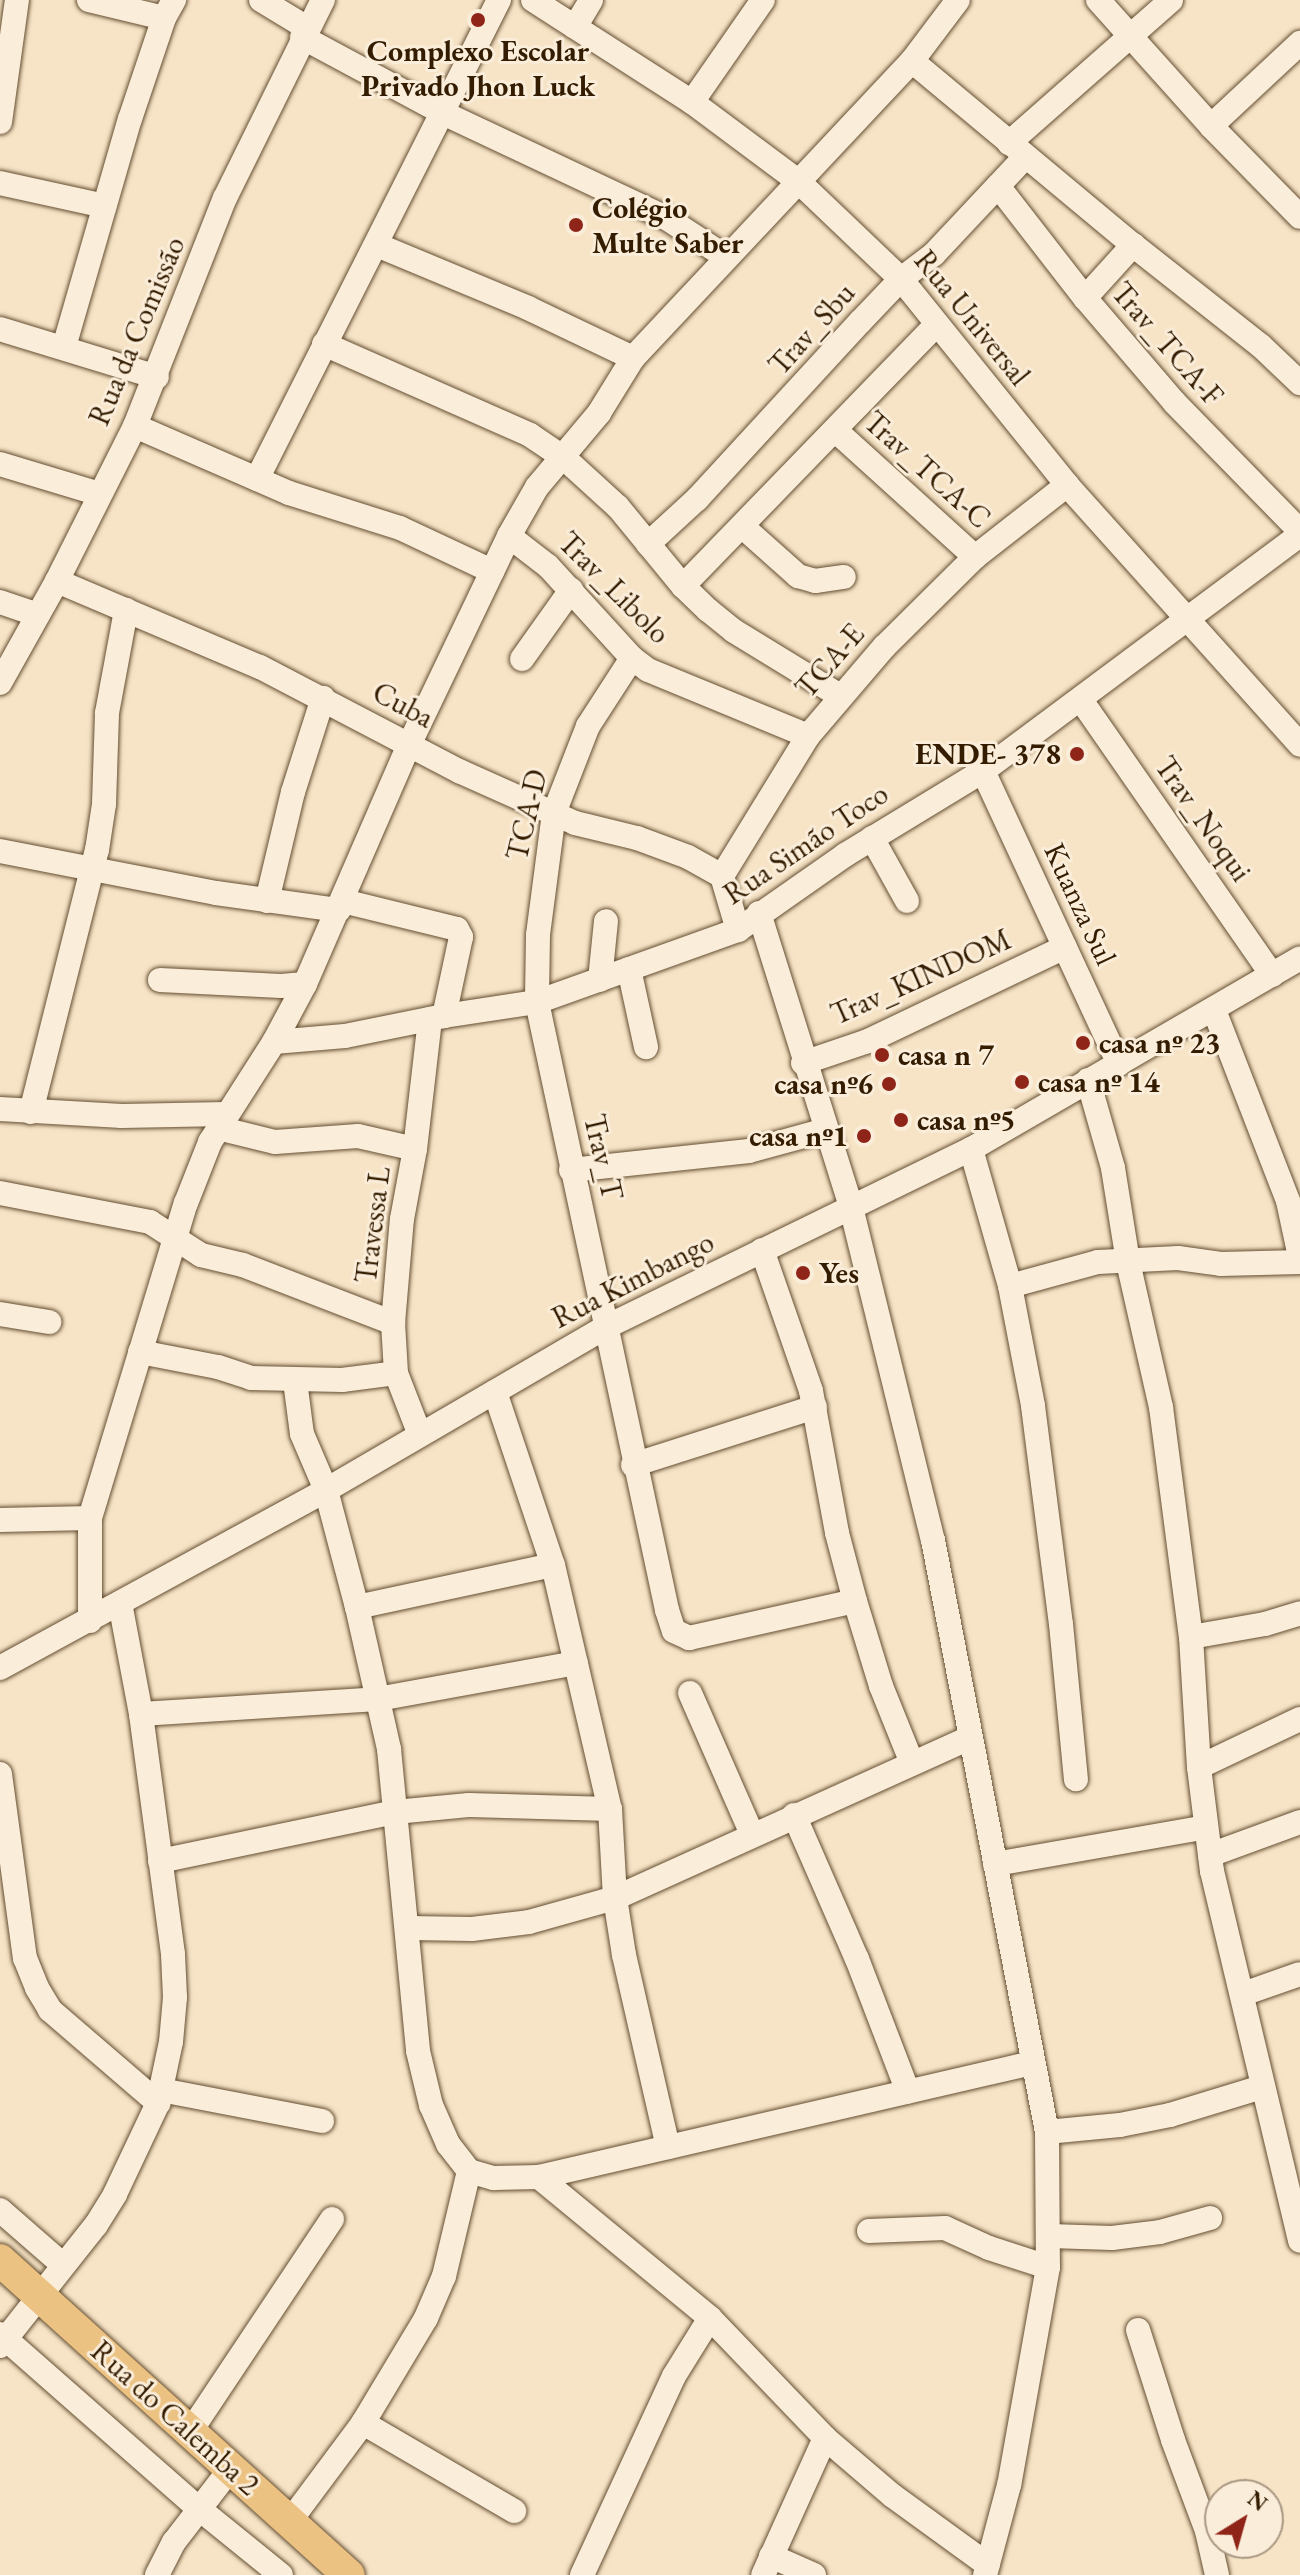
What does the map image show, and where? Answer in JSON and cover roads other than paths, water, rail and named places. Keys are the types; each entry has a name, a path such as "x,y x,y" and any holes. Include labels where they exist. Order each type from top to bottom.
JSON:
{"main road":[{"name":"Rua do Calemba 2","path":"0,2260 349,2575"}],"street":[{"path":"0,122 17,0"},
{"path":"64,347 105,206 169,9 89,0"},
{"path":"261,0 304,33 443,113 668,219 726,257"},
{"name":"Rua da Comissão","path":"0,683 57,581 135,426 157,377 225,198 323,0"},
{"path":"257,479 499,0"},
{"name":"Rua Universal","path":"533,0 692,102 798,181 901,279 1067,485 1300,745"},
{"path":"575,27 591,0"},
{"path":"692,102 763,0"},
{"path":"90,1621 90,1518 174,1237 222,1121 274,1042 305,984 409,745 509,536 537,487 599,413 633,358 912,61 958,0"},
{"path":"1098,0 1211,126 1300,217"},
{"name":"Trav_Sbu","path":"648,544 697,499 901,279 934,254 998,186 1017,150 1130,35 1171,0"},
{"path":"1211,126 1300,43"},
{"path":"912,61 1133,245 1261,346 1300,383"},
{"path":"0,183 105,206"},
{"name":"Trav_TCA-F","path":"998,186 1085,298 1203,434 1300,533"},
{"path":"377,245 528,308 633,358"},
{"path":"1085,298 1133,245"},
{"path":"683,586 936,325"},
{"path":"0,329 157,377"},
{"path":"324,344 530,435 563,457 618,507 683,586 734,631 840,696"},
{"path":"135,426 289,493 400,528 492,571"},
{"name":"Trav_TCA-C","path":"835,430 975,557"},
{"path":"0,464 100,494"},
{"name":"TCA-E","path":"722,876 808,736 840,696 975,557 1067,485"},
{"path":"743,527 798,576 815,581 844,577"},
{"name":"Rua Simão Toco","path":"274,1042 345,1036 437,1017 537,1002 738,930 872,838 983,771 1300,533"},
{"name":"Trav_Libolo","path":"509,536 523,543 571,590 632,658 661,676 808,736"},
{"name":"Cuba","path":"57,581 260,667 409,745 575,823 637,838 688,857 722,876"},
{"path":"522,659 571,590"},
{"path":"0,602 38,615"},
{"path":"31,1112 91,871 104,804 107,713 126,610"},
{"name":"TCA-D","path":"537,1002 538,935 554,813 588,726 632,658"},
{"path":"267,901 293,792 323,698"},
{"name":"Trav_Noqui","path":"1081,700 1272,975"},
{"name":"Kuanza Sul","path":"983,771 1119,1064"},
{"path":"872,838 907,901"},
{"path":"0,851 91,871 267,901 341,905"},
{"path":"722,876 738,930"},
{"name":"Travessa L","path":"341,905 457,929 461,937 437,1017 402,1219 393,1323 396,1373 420,1435"},
{"path":"539,2177 710,2318 825,2438 986,2570 1009,2485 1048,2267 1047,2132 933,1540 851,1207 803,1063 759,913"},
{"path":"600,980 606,921"},
{"name":"Trav_KINDOM","path":"803,1063 868,1041 1065,947"},
{"name":"Rua Kimbango","path":"0,1668 326,1490 606,1327 971,1149 1300,958"},
{"path":"629,969 646,1047"},
{"path":"160,980 281,986 305,984"},
{"name":"Trav_T","path":"537,1002 571,1170 587,1226 633,1465 674,1631 689,1638 855,1601"},
{"path":"1010,1286 1098,1262 1178,1258 1221,1264 1300,1260 1288,1201 1214,1010"},
{"path":"1088,1080 1113,1168 1128,1262 1161,1407 1191,1637 1199,1767 1210,1855 1262,2087 1297,2213 1300,2241"},
{"path":"0,1109 222,1121 275,1142 358,1136 415,1149"},
{"path":"571,1170 749,1151 826,1130"},
{"path":"971,1149 1010,1286 1033,1406 1061,1624 1076,1779"},
{"path":"0,1193 150,1222 201,1255 243,1265 393,1323"},
{"path":"762,1250 815,1407 837,1533 855,1601 881,1686 912,1763"},
{"path":"0,1314 49,1322"},
{"path":"140,1352 218,1367 251,1378 295,1381 396,1373"},
{"path":"295,1381 302,1434 326,1490 357,1607 389,1749 409,1928 418,2051 431,2105 448,2144 469,2171 494,2178 539,2177 1032,2063"},
{"path":"495,1392 553,1565 610,1809 615,1898 636,2018 668,2147"},
{"path":"633,1465 815,1407"},
{"path":"0,1520 90,1518"},
{"path":"357,1607 553,1565"},
{"path":"120,1603 141,1714 160,1861 175,1997 171,2042 159,2096 109,2204 2,2339 281,2575"},
{"path":"1191,1637 1265,1624 1300,1613"},
{"path":"141,1714 378,1699 576,1663"},
{"path":"690,1693 752,1834"},
{"path":"1199,1767 1300,1719"},
{"path":"409,1928 472,1929 529,1922 615,1898 970,1738"},
{"path":"0,1774 25,1958 50,2010 159,2096 322,2121"},
{"path":"160,1861 395,1812 469,1805 610,1809"},
{"path":"794,1815 857,1959 908,2092"},
{"path":"1210,1855 1300,1822"},
{"path":"995,1864 1206,1827"},
{"path":"1243,1994 1300,1974"},
{"path":"1047,2132 1120,2125 1170,2115 1262,2087"},
{"path":"290,2521 363,2423 426,2318 444,2276 469,2171"},
{"path":"0,2210 62,2264"},
{"path":"1050,2236 1112,2238 1160,2232 1210,2218"},
{"path":"190,2432 332,2219"},
{"path":"869,2231 945,2228 989,2248 1048,2267"},
{"path":"582,2575 674,2376 710,2318"},
{"path":"1138,2330 1173,2440 1207,2531 1217,2575"},
{"path":"363,2423 514,2511"},
{"path":"814,2575 767,2566 825,2438"},
{"path":"157,2575 164,2557 197,2507 231,2468"}],"place":[{"name":"Complexo Escolar Privado Jhon Luck","path":"478,20"},
{"name":"Colégio Multe Saber","path":"576,225"},
{"name":"ENDE- 378","path":"1077,754"},
{"name":"casa nº 23","path":"1083,1043"},
{"name":"casa n 7","path":"882,1055"},
{"name":"casa nº 14","path":"1022,1082"},
{"name":"casa nº6","path":"889,1084"},
{"name":"casa nº5","path":"901,1120"},
{"name":"casa nº1","path":"864,1136"},
{"name":"Yes","path":"803,1273"}]}
